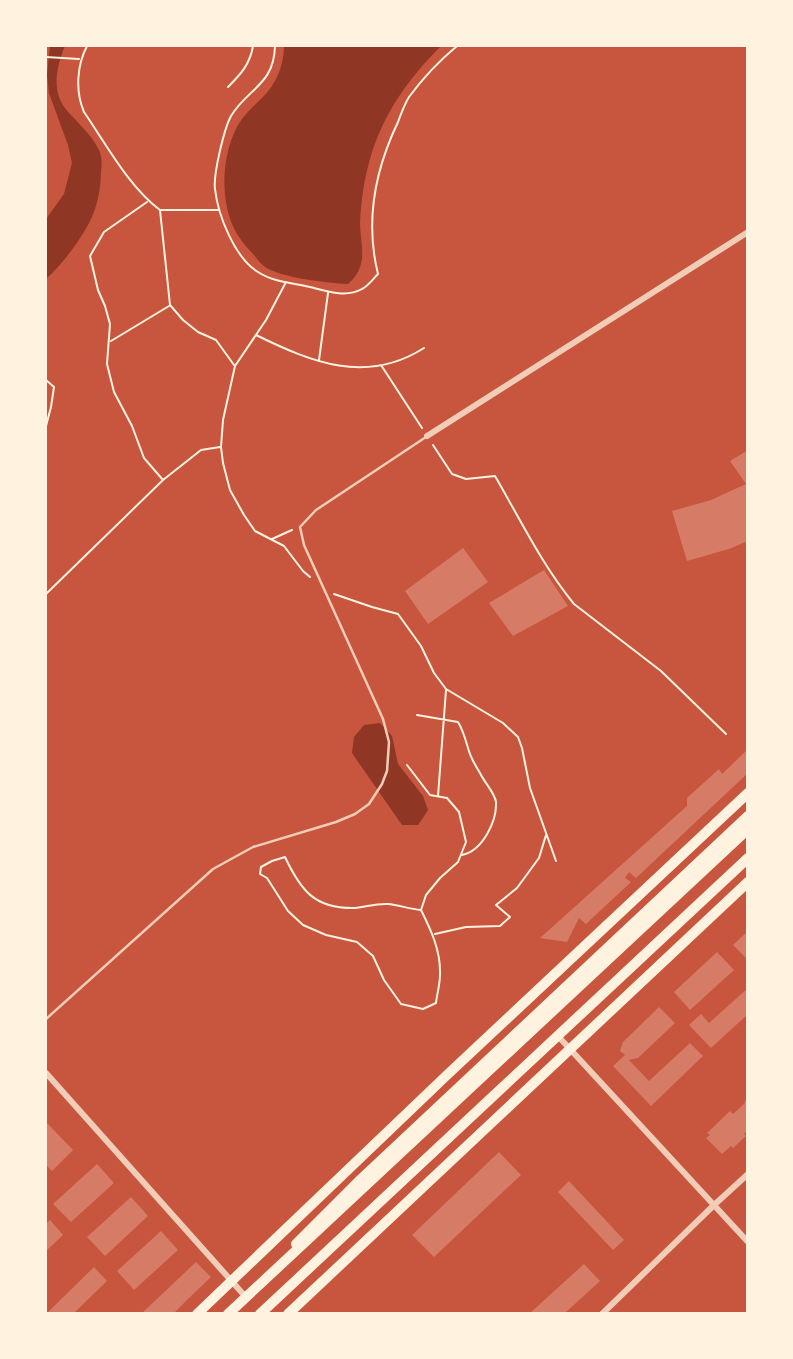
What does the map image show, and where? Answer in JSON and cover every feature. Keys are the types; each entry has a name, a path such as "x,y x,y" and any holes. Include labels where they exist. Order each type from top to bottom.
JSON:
{"highway":[{"path":"197,1314 747,793"},
{"path":"226,1314 747,829"},
{"path":"260,1314 747,860"},
{"path":"288,1314 747,882"}],"main road":[{"path":"226,1314 358,1182 747,816"},
{"path":"254,1314 555,1031 636,962 747,860"}],"street":[{"path":"427,436 747,232"},
{"path":"555,1031 747,1242"},
{"path":"46,1073 244,1295"},
{"path":"603,1314 747,1174"}],"lane":[{"path":"46,1019 213,869 253,847 336,822 369,804 387,771 389,742 383,719 304,545 300,527 316,510 427,436"}],"path":[{"path":"87,46 78,78 79,101 130,179 148,201 160,210 219,210"},
{"path":"228,87 245,69 253,46"},
{"path":"275,46 268,74 255,91 237,107 229,120 214,186 219,210 226,231 256,272 270,278 335,293 363,289 378,274 374,260 373,208 377,177 388,142 408,99 435,65 457,46"},
{"path":"46,57 81,60"},
{"path":"46,180 46,186"},
{"path":"148,201 104,232 90,257 110,324 107,364 114,391 132,426 144,458 163,480"},
{"path":"160,210 170,305 198,332 216,340 235,366"},
{"path":"286,282 266,320 235,366 223,420 221,447 230,490 255,531 284,546 303,571 324,590 360,604 398,614 421,646 446,690 503,723 517,737 522,748 530,788 556,861"},
{"path":"318,361 328,291"},
{"path":"110,341 170,305"},
{"path":"256,335 303,357 357,368 382,365 412,356 424,348"},
{"path":"382,365 452,474 466,479 495,476 545,563 574,604 661,671 726,734"},
{"path":"46,380 54,387 46,426"},
{"path":"46,591 163,480 201,450 221,447"},
{"path":"271,539 300,527"},
{"path":"438,797 446,690"},
{"path":"417,715 458,722 464,731 468,750 478,771 496,800 489,828 479,845 469,853 461,855"},
{"path":"407,765 430,795 447,798 459,812 466,842 458,862 426,895 421,910 433,934 438,953 440,974 436,1003 423,1009 401,1004 384,980 373,956 357,942 326,935 303,925 288,911 267,878 260,874 261,867 285,857 293,876 316,900 328,906 355,908 386,903 421,910"},
{"path":"433,934 466,927 500,926 510,917 496,905 517,888 539,858 546,834"}],"shaded area":[{"path":"50,46 65,46 58,69 58,93 65,108 96,144 102,163 99,195 92,218 74,247 46,279 46,219 64,194 72,163 49,93 47,75"},
{"path":"284,46 441,46 398,98 375,143 362,199 361,262 357,274 348,284 293,277 265,267 247,248 231,222 224,183 230,143 241,121 275,81 281,67"},
{"path":"380,723 392,736 398,764 423,796 428,810 418,825 402,825 352,753 354,737 364,725"}],"building":[{"path":"748,450 748,541 687,561 672,511 711,500 746,484 730,461"},
{"path":"463,548 488,582 428,624 405,591"},
{"path":"544,570 568,606 513,636 489,603"},
{"path":"746,751 748,773 636,878 629,872 625,878 631,882 586,924 579,918 567,942 540,938 687,806 687,798 719,769 722,774"},
{"path":"748,931 748,960 733,945"},
{"path":"717,952 734,970 690,1010 674,992"},
{"path":"748,988 748,1014 711,1048 689,1025 701,1014 709,1023"},
{"path":"659,1007 675,1023 638,1058 629,1060 649,1081 690,1043 703,1056 651,1106 613,1066 625,1055 620,1051 623,1042"},
{"path":"748,1095 746,1136 722,1154 706,1138 710,1135 707,1133 730,1111 733,1114 744,1104"},
{"path":"46,1122 73,1150 52,1171 46,1165"},
{"path":"499,1152 521,1175 434,1257 412,1235"},
{"path":"97,1164 114,1183 71,1222 53,1204"},
{"path":"569,1181 624,1240 613,1250 558,1192"},
{"path":"131,1197 148,1216 105,1256 87,1237"},
{"path":"50,1220 63,1235 46,1251 46,1224"},
{"path":"161,1231 178,1250 134,1290 117,1271"},
{"path":"196,1262 211,1277 173,1314 141,1314"},
{"path":"584,1264 600,1281 564,1314 529,1314"},
{"path":"94,1267 107,1281 73,1314 46,1314"}]}
